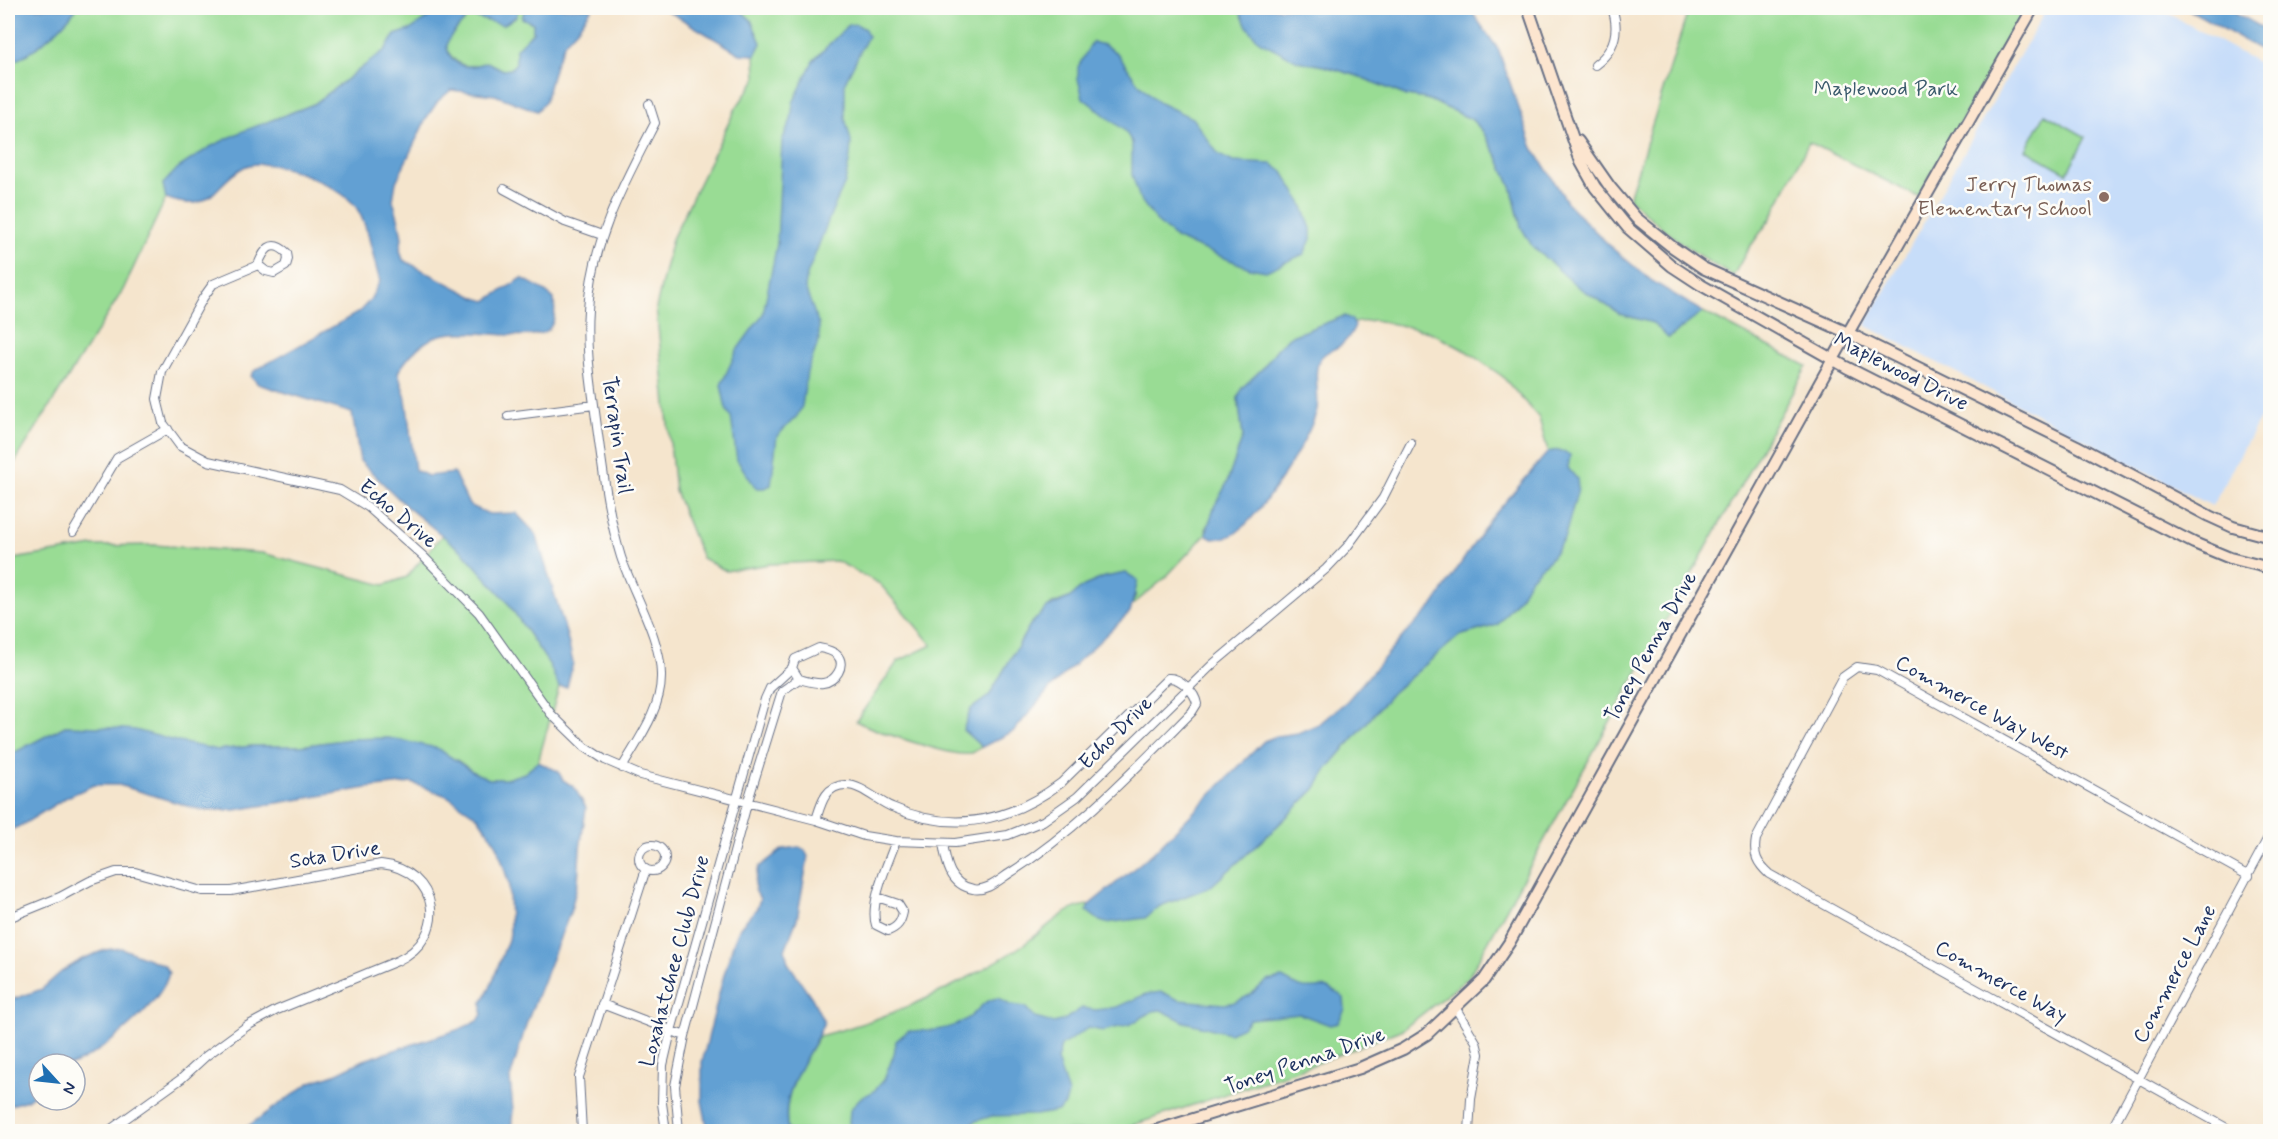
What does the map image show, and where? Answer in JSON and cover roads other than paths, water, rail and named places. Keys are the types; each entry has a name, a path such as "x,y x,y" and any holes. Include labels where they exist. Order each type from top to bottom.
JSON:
{"street":[{"name":"Maplewood Drive","path":"1528,8 1555,89 1574,136 1581,162 1595,187 1628,228 1672,266 1833,360 2194,543 2230,558 2271,568"},
{"path":"1595,65 1610,50 1616,36 1616,20 1612,8"},
{"name":"Toney Penna Drive","path":"1151,1131 1377,1061 1427,1034 1484,980 1509,943 1848,333 2033,8"},
{"name":"Terrapin Trail","path":"622,768 653,712 662,677 661,662 621,555 612,524 594,405 589,360 588,310 592,270 612,207 655,123 649,104"},
{"name":"Maplewood Drive","path":"1574,136 1636,218 1703,268 1848,333 2077,446 2209,516 2233,527 2271,537"},
{"path":"504,189 565,222 602,235"},
{"name":"Echo Drive","path":"258,265 213,284 202,298 162,372 158,399 163,423 180,446 208,461 340,490 368,507 423,556 479,613 550,714 567,732 585,747 622,768 735,801 816,820 864,836 896,841 943,843 985,840 1008,835 1056,813 1091,784 1188,688 1243,638 1304,589 1347,547 1383,498 1411,443"},
{"path":"508,416 594,405"},
{"path":"73,532 117,458 168,429"},
{"path":"735,801 770,688 792,668 795,659 819,648 838,655 840,660 840,668 836,677 826,683 799,679 792,668"},
{"name":"Commerce Way West","path":"1756,858 1754,849 1756,839 1843,677 1857,667 1877,670 2249,876"},
{"path":"816,820 824,796 835,787 849,785 885,804 925,819 961,822 1003,815 1033,802 1061,783 1168,678 1177,680 1188,688 1196,699 1197,704 1192,712 1111,793 1057,840 985,889 974,890 961,884 951,875 943,843"},
{"path":"747,804 782,691 799,679"},
{"name":"Loxahatchee Club Drive","path":"666,1131 662,1103 663,1065 735,801"},
{"name":"Loxahatchee Club Drive","path":"679,1131 675,1086 685,1036 747,804"},
{"name":"Commerce Lane","path":"2110,1131 2271,834"},
{"path":"877,897 898,904 903,912 901,921 888,931 876,925 874,917 877,897 896,841"},
{"name":"Commerce Way","path":"1756,858 1769,874 2234,1131"},
{"name":"Sota Drive","path":"8,918 60,897 90,881 116,872 135,872 202,891 231,891 381,864 396,865 424,885 428,894 431,916 420,946 413,953 397,962 277,1010 247,1026 206,1056 181,1079 107,1131"},
{"path":"582,1131 579,1077 646,869"},
{"path":"602,1004 685,1036"},
{"path":"1455,1007 1476,1042 1479,1054 1471,1099 1469,1131"}],"water":[{"path":"8,8 77,8 46,40 8,64"},
{"path":"450,8 518,8 517,16 503,25 469,16 451,35 447,43 449,54 461,65 476,66 487,62 503,70 511,69 516,63 516,49 533,32 533,23 522,18 525,8 592,8 565,42 555,65 545,102 537,111 495,95 451,90 438,101 427,117 396,182 393,200 402,238 400,250 403,260 486,301 522,278 554,299 554,319 548,330 540,334 462,333 435,337 414,352 398,372 406,399 415,470 428,476 454,473 469,505 489,514 516,513 536,534 573,663 567,687 559,687 549,664 506,600 463,552 407,507 360,461 352,413 258,384 251,376 254,371 359,312 370,300 380,281 368,234 356,207 336,190 321,182 286,168 270,165 255,164 244,167 203,201 193,203 181,203 166,198 163,184 178,168 210,147 241,132 314,104 385,50 395,35 410,30 432,15"},
{"path":"663,8 738,8 751,20 761,43 755,55 740,54"},
{"path":"1238,8 1469,8 1498,49 1533,148 1569,205 1613,249 1652,281 1703,312 1668,338 1653,323 1620,314 1578,287 1532,246 1521,227 1512,189 1498,157 1482,130 1471,119 1427,99 1407,96 1358,76 1298,61 1259,41 1248,28"},
{"path":"2186,8 2227,8 2270,32 2270,55"},
{"path":"856,24 865,29 868,36 845,82 845,118 851,141 845,183 807,275 805,288 819,325 819,340 807,372 802,406 797,416 777,436 771,485 756,488 737,460 731,417 726,409 721,385 737,350 763,314 777,244 782,141 791,120 793,103 813,61 848,25"},
{"path":"1092,42 1104,45 1117,53 1138,83 1158,102 1192,118 1219,155 1233,162 1272,164 1283,172 1302,204 1311,229 1311,239 1304,254 1266,271 1250,268 1177,239 1157,222 1140,199 1132,175 1132,142 1125,131 1083,98 1078,79 1078,67"},
{"path":"1344,316 1351,319 1355,326 1344,343 1320,359 1316,377 1317,409 1305,439 1269,496 1244,526 1232,535 1212,539 1206,534 1214,507 1227,483 1243,436 1238,398 1242,388 1263,368 1289,337"},
{"path":"1559,450 1570,455 1568,468 1577,479 1578,489 1564,539 1549,560 1531,577 1521,595 1497,625 1459,636 1392,693 1327,769 1315,789 1210,887 1160,906 1145,918 1106,923 1087,911 1089,905 1153,853 1264,741 1277,736 1298,733 1319,724 1347,701 1404,635 1432,607 1489,521 1548,452"},
{"path":"1126,573 1138,580 1130,612 1050,688 1014,731 982,747 963,730 971,709 989,696 1030,625 1047,608 1069,598 1084,586 1105,577"},
{"path":"65,726 135,730 218,750 389,738 437,748 475,773 489,779 506,779 525,773 538,762 558,771 563,780 574,787 586,808 578,881 571,910 527,1022 510,1079 513,1110 511,1131 241,1131 311,1082 335,1074 364,1060 478,1021 482,1014 482,1002 490,988 510,934 509,884 497,845 478,817 447,796 412,783 367,788 235,810 201,810 119,785 94,785 67,797 8,831 8,756"},
{"path":"799,847 805,850 808,857 797,919 785,950 788,963 812,998 824,1022 791,1088 786,1116 788,1131 708,1131 702,1101 702,1062 734,941 740,927 757,908 760,899 755,890 755,881 759,867 783,849"},
{"path":"121,948 164,965 169,973 164,985 144,1012 116,1037 87,1058 87,1052 27,1052 27,1100 8,1106 8,1001 42,989 61,972 82,959 105,950"},
{"path":"1282,978 1304,988 1324,987 1344,998 1345,1009 1338,1023 1330,1025 1300,1014 1250,1019 1243,1027 1229,1033 1185,1022 1161,1010 1153,1011 1131,1024 1103,1031 1088,1028 1061,1046 1057,1060 1068,1094 1065,1105 1058,1111 1036,1115 992,1116 976,1121 960,1131 854,1131 849,1123 850,1110 860,1098 873,1092 884,1080 894,1054 896,1041 908,1031 933,1030 956,1025 993,999 998,998 1010,1005 1025,1007 1035,1018 1053,1023 1064,1020 1082,1008 1096,1010 1117,1007 1146,994 1162,992 1179,1000 1224,1004 1236,1002 1250,995 1267,981"}],"place":[{"name":"Jerry Thomas Elementary School","path":"2104,197"}],"park label":[{"name":"Maplewood Park","path":"1886,89"}]}
